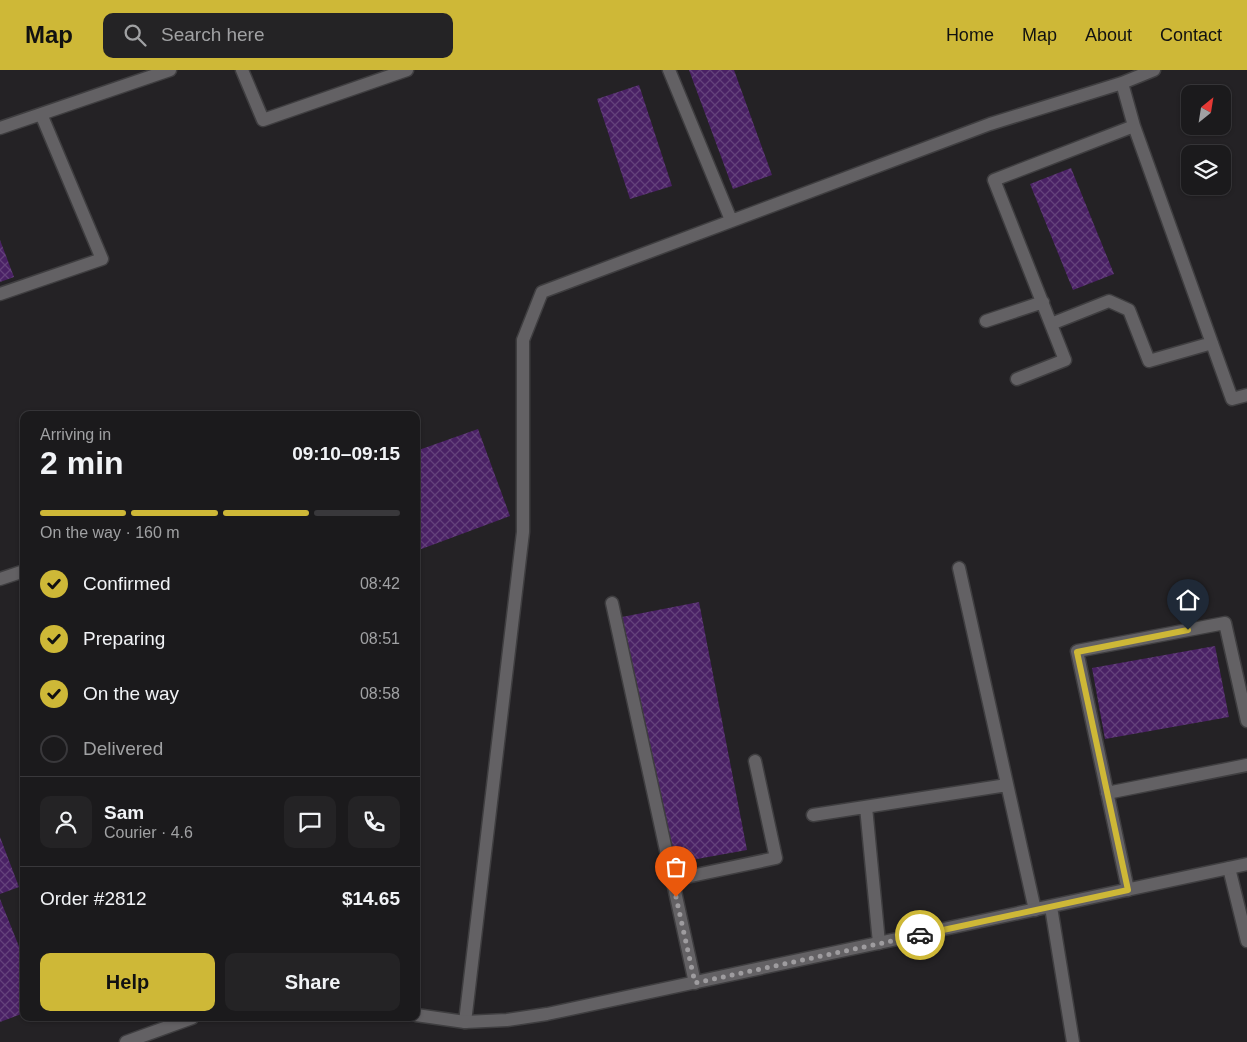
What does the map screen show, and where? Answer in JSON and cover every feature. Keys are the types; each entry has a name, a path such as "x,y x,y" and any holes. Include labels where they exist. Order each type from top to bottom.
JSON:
{"street":[{"path":"0,128 170,70"},
{"path":"242,70 263,120 407,70"},
{"path":"669,70 731,220"},
{"path":"465,1022 523,532 523,340 542,292 990,124 1122,84 1154,70"},
{"path":"1122,84 1134,126 1232,399 1247,396"},
{"path":"0,294 102,259 41,114"},
{"path":"1017,379 1065,360 994,180 1134,126"},
{"path":"1051,324 1109,301 1129,310 1149,361 1212,343"},
{"path":"986,321 1042,302"},
{"path":"959,568 1035,910"},
{"path":"0,579 20,572"},
{"path":"612,603 695,983"},
{"path":"1128,890 1077,652 1225,623 1247,721"},
{"path":"672,880 776,858 755,761"},
{"path":"1108,793 1247,765"},
{"path":"813,816 1007,785"},
{"path":"866,807 879,944"},
{"path":"420,1016 465,1022 507,1020 547,1014 1247,864"},
{"path":"1229,868 1247,941"},
{"path":"1050,907 1073,1042"},
{"path":"126,1042 184,1021"}],"building":[{"path":"689,70 734,70 772,175 733,189"},
{"path":"639,85 672,186 630,199 597,99"},
{"path":"1071,168 1114,274 1073,290 1030,184"},
{"path":"0,240 14,277 0,282"},
{"path":"478,429 510,516 420,550 420,450"},
{"path":"699,602 747,850 669,864 622,617"},
{"path":"1215,646 1229,717 1105,739 1092,668"},
{"path":"0,837 19,887 0,894"},
{"path":"0,899 20,949 20,1014 0,1022"}],"way so far":[{"path":"676,897 695,983 920,935"}],"route":[{"path":"920,935 1128,890 1077,652 1188,630"}]}
